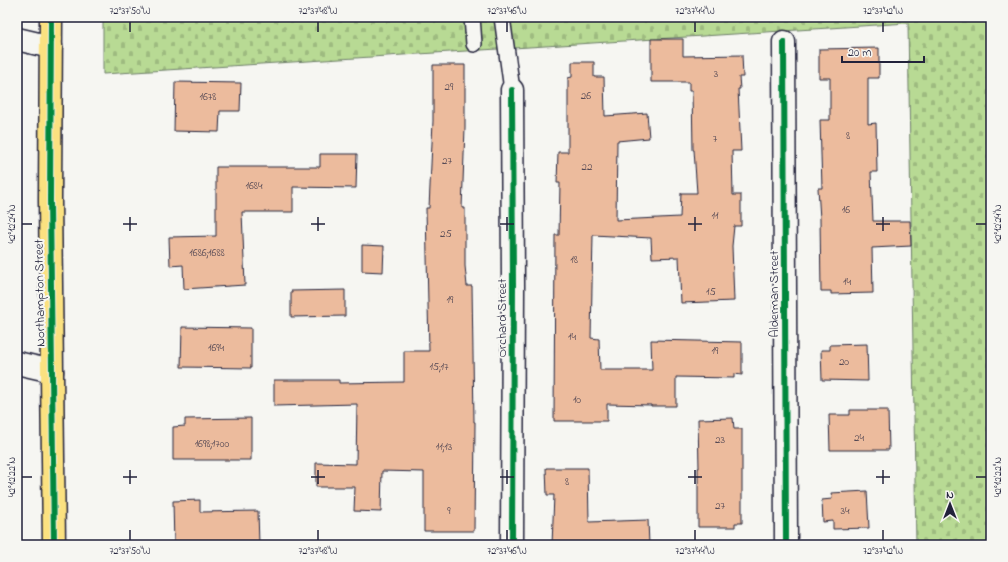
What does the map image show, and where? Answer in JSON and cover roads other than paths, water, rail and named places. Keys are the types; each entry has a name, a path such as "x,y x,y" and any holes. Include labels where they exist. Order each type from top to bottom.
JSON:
{"main road":[{"name":"Northampton Street","path":"51,17 50,208 54,545"}],"street":[{"path":"17,39 51,47"},
{"name":"Alderman Street","path":"784,42 786,545"},
{"name":"Orchard Street","path":"512,90 512,545"},
{"path":"17,363 52,371"}],"lane":[{"path":"472,17 474,44"},
{"path":"502,17 512,90"}]}
